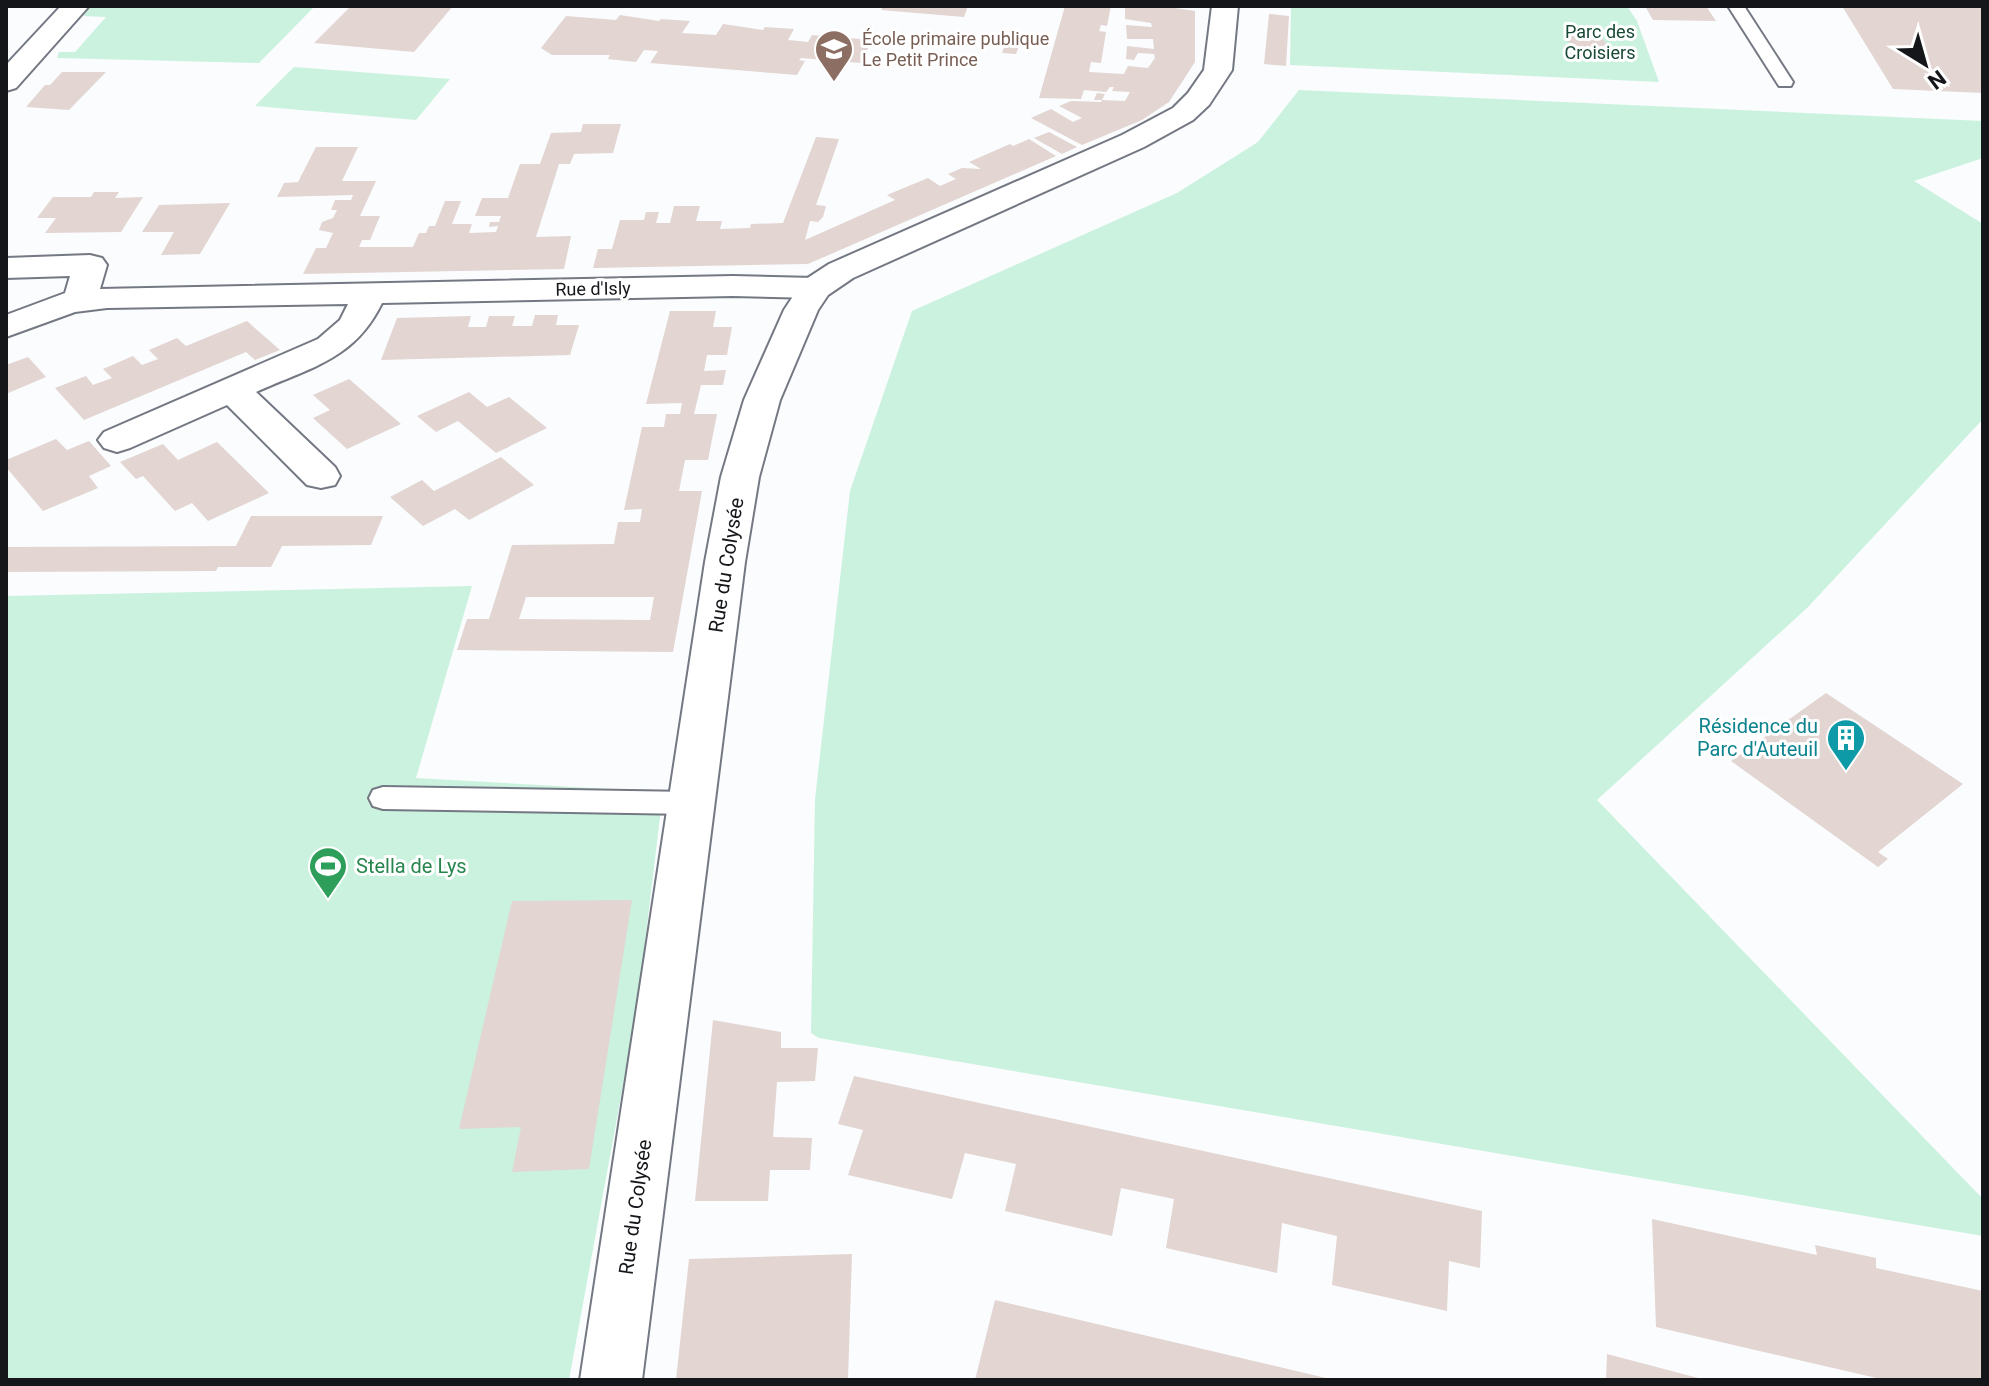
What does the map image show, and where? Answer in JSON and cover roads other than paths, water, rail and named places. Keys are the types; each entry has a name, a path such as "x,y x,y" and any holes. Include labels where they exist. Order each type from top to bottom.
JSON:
{"street":[{"path":"6,82 76,6"},
{"name":"Rue du Colysée","path":"611,1380 690,803 740,477 762,400 801,310 815,288 841,271 1133,141 1183,114 1211,84 1218,70 1225,6"},
{"path":"6,268 90,265 80,301"},
{"name":"Rue d'Isly","path":"6,327 80,301 183,295 815,288"},
{"path":"117,440 312,356 354,325 371,292"},
{"path":"233,390 321,476"}],"lane":[{"path":"1736,6 1785,82"},
{"path":"383,798 690,803"}],"place":[{"name":"École primaire publique Le Petit Prince","path":"834,83"},
{"name":"Résidence du Parc d'Auteuil","path":"1846,772"},
{"name":"Stella de Lys","path":"328,900"}],"park label":[{"name":"Parc des Croisiers","path":"1600,42"}]}
